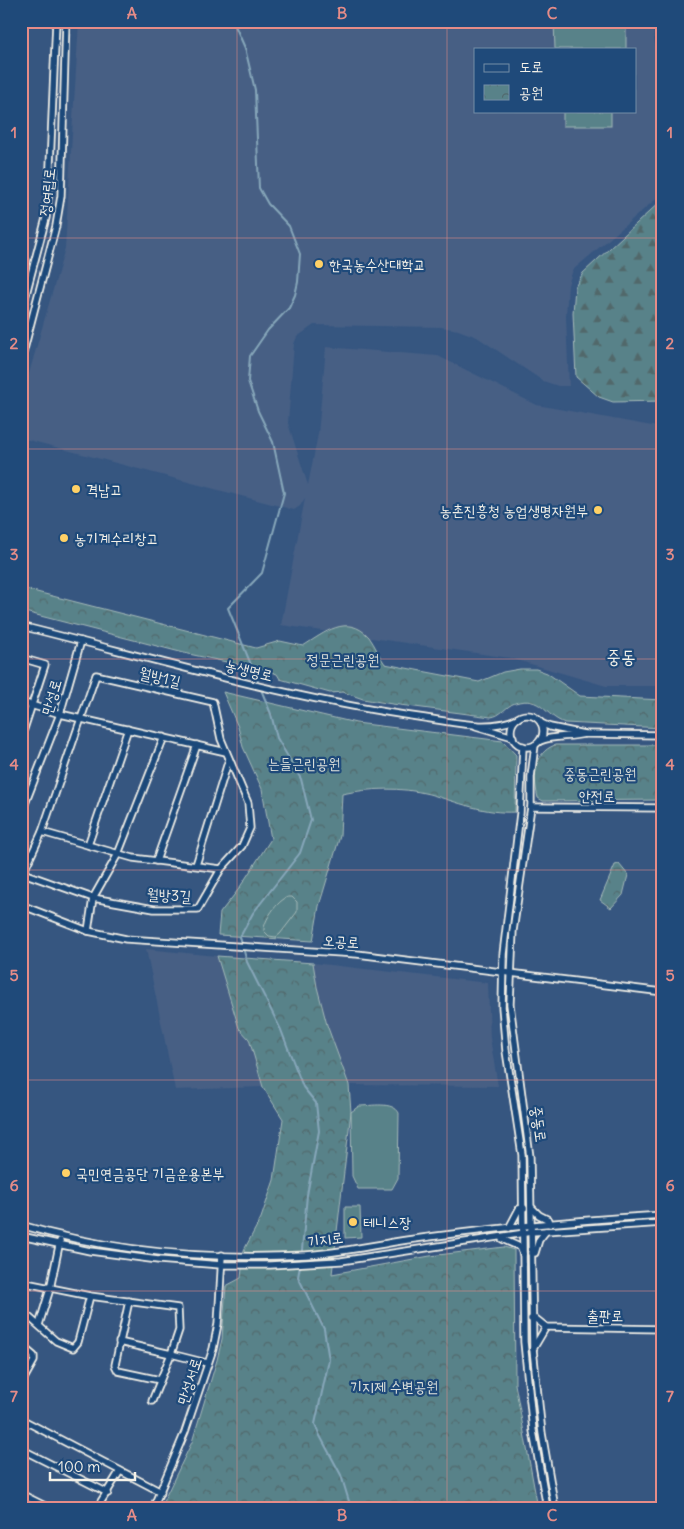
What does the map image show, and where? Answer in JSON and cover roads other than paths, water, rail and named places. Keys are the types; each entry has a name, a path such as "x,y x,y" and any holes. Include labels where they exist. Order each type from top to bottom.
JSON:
{"street":[{"name":"정여립로","path":"21,313 46,218 49,189 56,21"},
{"name":"정여립로","path":"21,360 24,340 44,270 61,196 66,21"},
{"path":"32,267 44,270"},
{"name":"농생명로","path":"21,626 287,692 399,715 474,725"},
{"name":"만성로","path":"21,814 60,714 81,641"},
{"path":"21,658 45,665 21,738"},
{"name":"월방1길","path":"60,778 96,675 213,702 226,752 248,803 250,828"},
{"path":"21,702 60,714 226,752"},
{"path":"474,725 510,722 528,715 550,727 584,734"},
{"path":"513,737 512,726 518,718"},
{"path":"537,743 543,728 541,723"},
{"path":"474,725 513,737 522,746 555,737 584,734 663,735"},
{"path":"88,845 128,729"},
{"path":"88,931 93,898 118,854 164,737"},
{"name":"중동로","path":"537,743 531,777 531,807 516,895 511,974 512,1026 530,1157 531,1226 527,1233 524,1254 524,1342 532,1431 547,1508"},
{"path":"156,861 197,745"},
{"name":"중동로","path":"522,746 520,813 506,917 502,973 505,1036 522,1155 524,1226 531,1253 533,1349 542,1433 555,1508"},
{"name":"월방3길","path":"196,865 229,759"},
{"name":"월방3길","path":"60,778 42,832 22,873 93,898 154,909 198,909 221,869 242,846 250,828"},
{"name":"안전로","path":"531,807 663,808"},
{"name":"월방3길","path":"42,832 118,854 221,869"},
{"name":"오공로","path":"21,905 88,931 157,943 225,945 357,954 663,992"},
{"path":"531,1207 550,1224"},
{"path":"509,1228 519,1209 524,1208"},
{"name":"기지로","path":"21,1225 61,1237 129,1248 248,1256 309,1255 524,1226 663,1215"},
{"name":"기지로","path":"21,1236 158,1260 221,1265 306,1264 527,1233 663,1223"},
{"path":"531,1253 535,1253 539,1240 546,1231"},
{"path":"502,1236 502,1240 508,1240 520,1247 524,1254"},
{"path":"39,1324 50,1289 61,1237"},
{"name":"만성서로","path":"153,1508 185,1432 213,1349 218,1324 222,1255"},
{"path":"21,1282 90,1296 178,1308 178,1330 171,1354 152,1401"},
{"path":"21,1310 56,1341 72,1348 78,1342 90,1296"},
{"path":"129,1300 115,1365 118,1371 160,1380"},
{"path":"531,1319 536,1319 546,1328 533,1349"},
{"name":"출판로","path":"546,1328 663,1328"},
{"path":"119,1342 207,1363"},
{"path":"21,1345 34,1356 34,1361 21,1384"},
{"path":"21,1419 161,1492"},
{"path":"21,1449 108,1493"},
{"path":"97,1508 120,1471"},
{"path":"21,1494 50,1508"}],"waterway":[{"path":"233,21 245,48 255,90 259,188 268,204 289,226 300,254 295,295 289,308 268,330 250,356 248,381 258,411 273,442 284,493 262,573 228,608 271,714 277,738 301,779 311,820 300,853 253,913 240,937 247,962 281,1030 303,1087 316,1103 319,1131 307,1195 301,1261"},
{"path":"300,1266 298,1277 324,1329 329,1360 315,1424 341,1475 351,1508"}],"place":[{"name":"한국농수산대학교","path":"319,264"},
{"name":"격납고","path":"76,489"},
{"name":"농촌진흥청 농업생명자원부","path":"598,510"},
{"name":"농기계수리창고","path":"64,538"},
{"name":"국민연금공단 기금운용본부","path":"66,1173"},
{"name":"테니스장","path":"353,1222"}],"district":[{"name":"중동","path":"621,656"}],"park label":[{"name":"정문근린공원","path":"343,659"},
{"name":"는들근린공원","path":"304,763"},
{"name":"중동근린공원","path":"600,773"},
{"name":"기지제 수변공원","path":"394,1386"}]}
